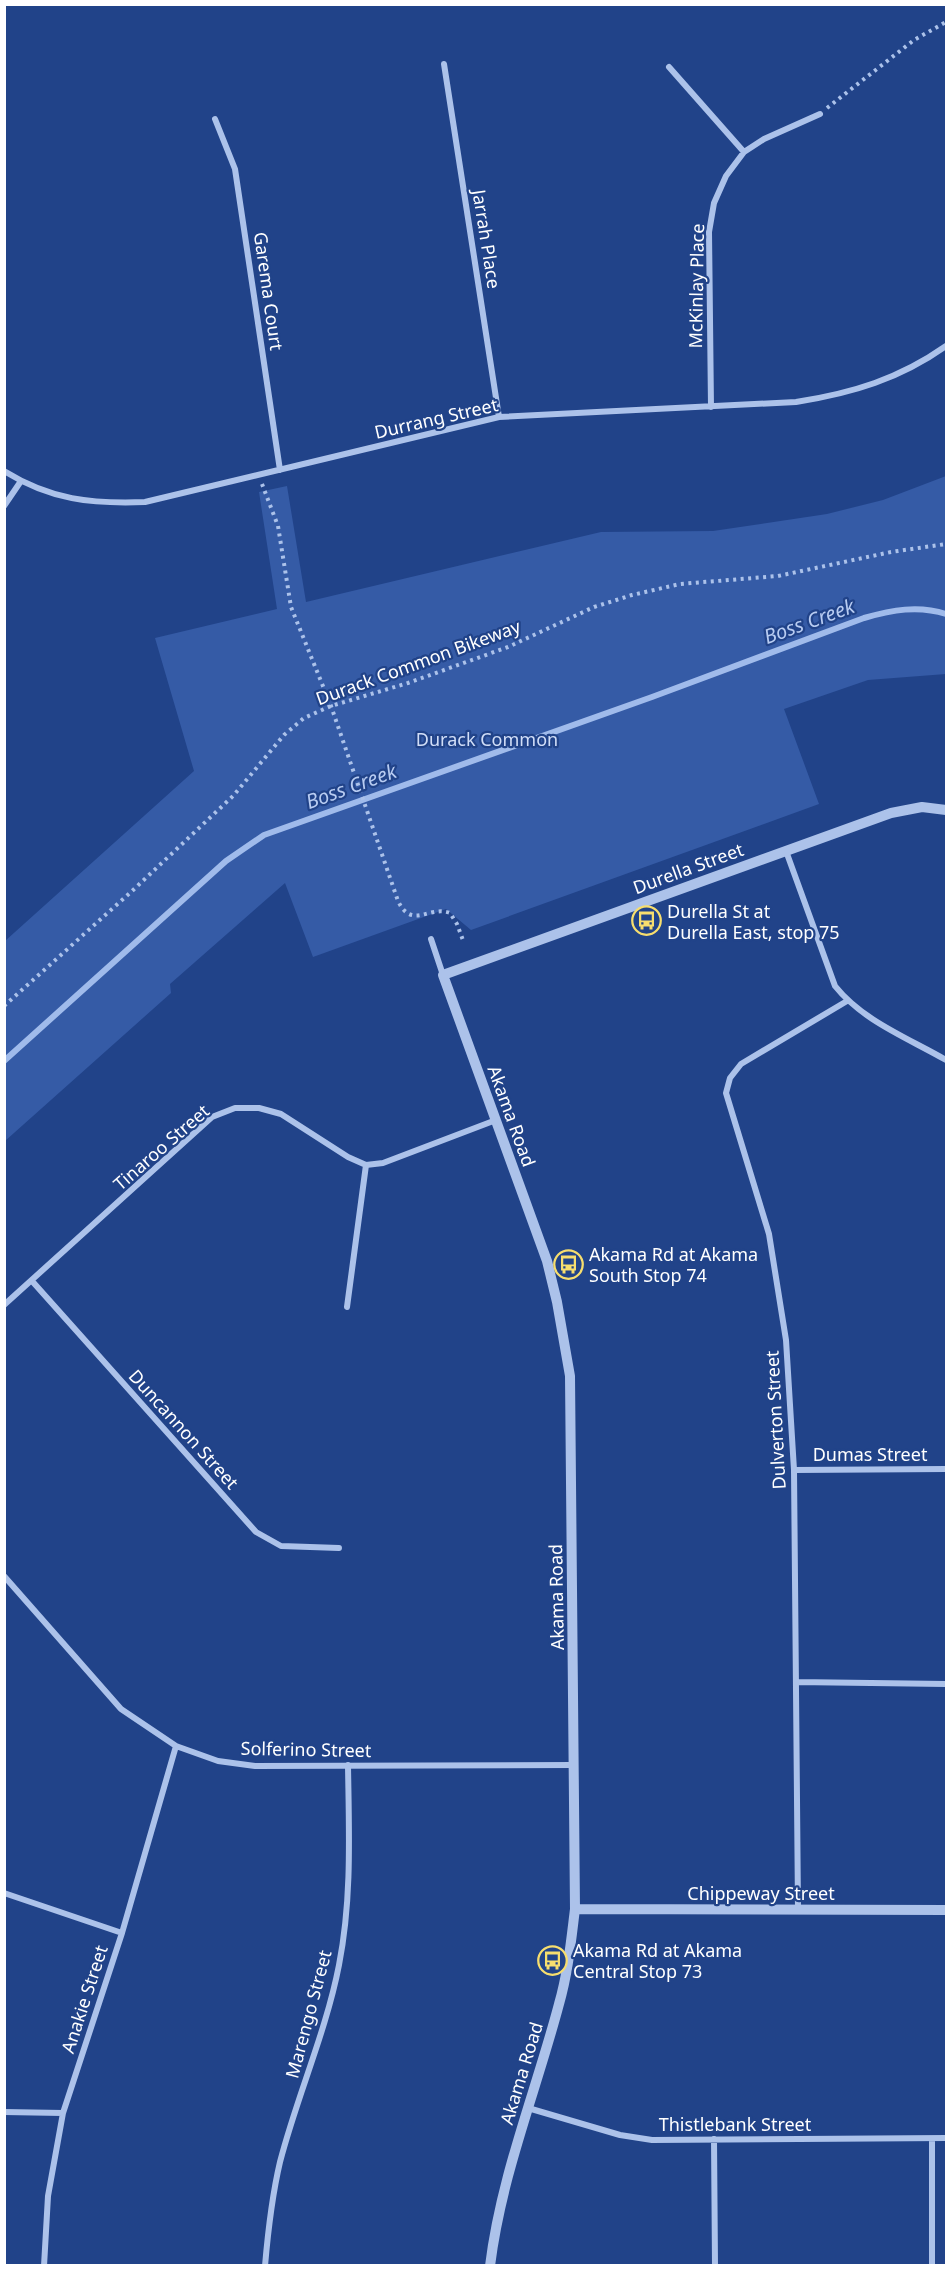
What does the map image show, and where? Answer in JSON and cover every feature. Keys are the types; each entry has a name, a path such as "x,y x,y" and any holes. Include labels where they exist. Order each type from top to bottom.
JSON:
{"street":[{"name":"Jarrah Place","path":"444,64 500,417"},
{"path":"669,67 744,152"},
{"name":"McKinlay Place","path":"711,407 709,232 714,203 726,176 744,152 764,139 820,114"},
{"name":"Garema Court","path":"215,119 236,169 280,470"},
{"name":"Durrang Street","path":"4,471 46,492 78,501 145,502 500,417 796,402 845,393 898,375 946,346"},
{"path":"4,506 21,481"},
{"name":"Durella Street","path":"443,975 891,813 922,807 946,810"},
{"path":"786,850 836,986 847,1001 862,1013 946,1060"},
{"name":"Akama Road","path":"431,939 547,1261 570,1376 575,1909 569,1961 560,2004 502,2201 490,2265"},
{"name":"Dulverton Street","path":"798,1909 794,1470 786,1340 775,1266 758,1196 729,1110 726,1094 729,1078 741,1064 847,1001"},
{"name":"Tinaroo Street","path":"4,1305 212,1118 236,1108 260,1108 281,1114 348,1157 366,1165"},
{"path":"347,1307 366,1165 383,1162 496,1120"},
{"name":"Duncannon Street","path":"32,1281 256,1532 281,1546 339,1548"},
{"name":"Dumas Street","path":"794,1470 946,1469"},
{"name":"Solferino Street","path":"4,1576 121,1708 176,1746 218,1761 255,1766 574,1765"},
{"path":"796,1682 946,1684"},
{"name":"Anakie Street","path":"44,2265 48,2196 63,2113 122,1933 176,1746"},
{"name":"Marengo Street","path":"265,2265 269,2222 280,2162 339,1967 350,1875 348,1765"},
{"path":"4,1893 122,1933"},
{"name":"Chippeway Street","path":"575,1909 946,1910"},
{"name":"Thistlebank Street","path":"528,2108 620,2135 652,2140 946,2138"},
{"path":"4,2112 63,2113"},
{"path":"714,2139 715,2265"},
{"path":"932,2139 932,2265"}],"path":[{"path":"820,114 914,40 946,22"},
{"path":"258,475 278,526 291,607 331,706 398,902 404,912 415,916 439,911 450,913 458,924 464,943"},
{"name":"Durack Common Bikeway","path":"4,1006 123,900 233,796 294,725 304,718 331,706 430,675 508,646 594,607 650,590 680,584 778,576 891,552 946,544"}],"green space":[{"name":"Durack Common","path":"946,476 946,674 868,680 784,709 819,804 471,930 446,909 313,957 285,883 170,984 171,993 5,1141 5,941 194,771 155,638 277,609 259,492 287,486 306,602 601,532 713,531 827,514 883,500"}],"waterway":[{"name":"Boss Creek","path":"4,1061 226,861 264,835 652,697 864,618 915,609 946,614"}],"place":[{"name":"Durella St at Durella East, stop 75","path":"646,921"},
{"name":"Akama Rd at Akama South Stop 74","path":"568,1264"},
{"name":"Akama Rd at Akama Central Stop 73","path":"552,1960"}]}
